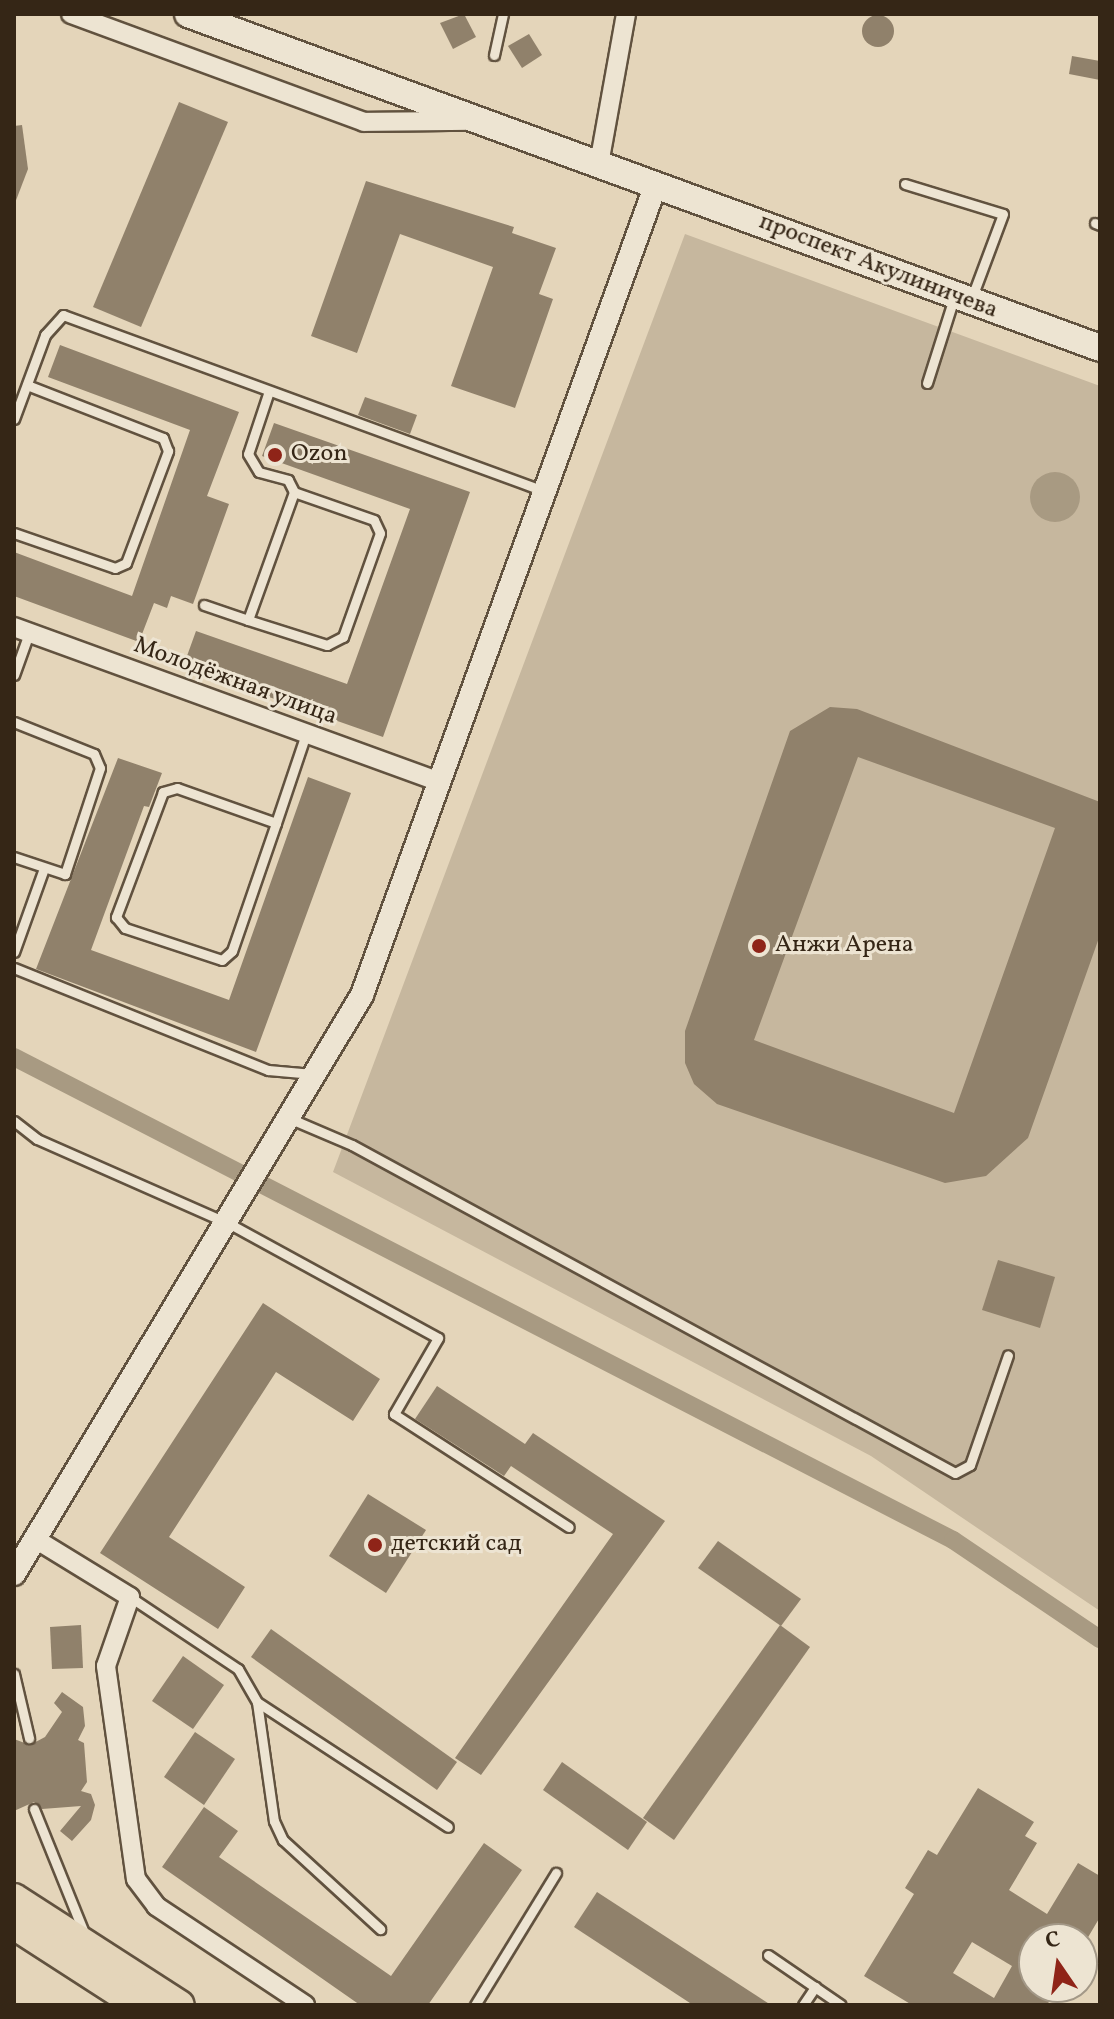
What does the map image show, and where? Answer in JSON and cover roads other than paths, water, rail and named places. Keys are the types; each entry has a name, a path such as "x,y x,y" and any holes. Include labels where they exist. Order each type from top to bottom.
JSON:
{"main road":[{"path":"188,14 599,164"},
{"name":"проспект Акулиничева","path":"599,164 962,301 1100,348"},
{"path":"14,1898 88,1942 180,2005"},
{"path":"14,1925 138,2005"}],"street":[{"path":"71,14 364,122 482,121"},
{"path":"599,164 626,14"},
{"path":"14,1574 235,1215 362,995 656,184"},
{"name":"Молодёжная улица","path":"22,630 440,782"},
{"path":"37,1540 130,1597 106,1666 136,1879 156,1906 305,2005"}],"lane":[{"path":"494,55 503,14"},
{"path":"905,184 1003,214 927,383"},
{"path":"14,419 45,335 63,315 544,491"},
{"path":"14,533 115,568 126,563 168,451 163,438 27,385"},
{"path":"204,605 327,645 343,637 380,533 374,520 294,492 288,480 259,472 248,454 269,391"},
{"path":"248,620 294,492"},
{"path":"14,675 22,630"},
{"path":"14,722 94,754 100,768 65,874 14,857"},
{"path":"276,823 177,788 163,792 116,917 125,928 222,960 232,951 276,823 306,734"},
{"path":"14,952 44,868"},
{"path":"14,968 268,1070 316,1075"},
{"path":"291,1119 352,1145 955,1473 970,1465 1008,1355"},
{"path":"14,1121 37,1139 235,1215 438,1338 394,1414 569,1527"},
{"path":"130,1597 226,1655 257,1702 448,1827"},
{"path":"14,1674 29,1738"},
{"path":"257,1702 274,1821 283,1840 380,1929"},
{"path":"34,1809 88,1942"},
{"path":"475,2005 556,1873"},
{"path":"768,1955 839,2005"},
{"path":"803,2005 815,1987"}],"waterway":[{"path":"14,1057 953,1540 1100,1639"}],"place":[{"name":"Ozon","path":"275,455"},
{"name":"Анжи Арена","path":"759,946"},
{"name":"детский сад","path":"375,1545"}]}
